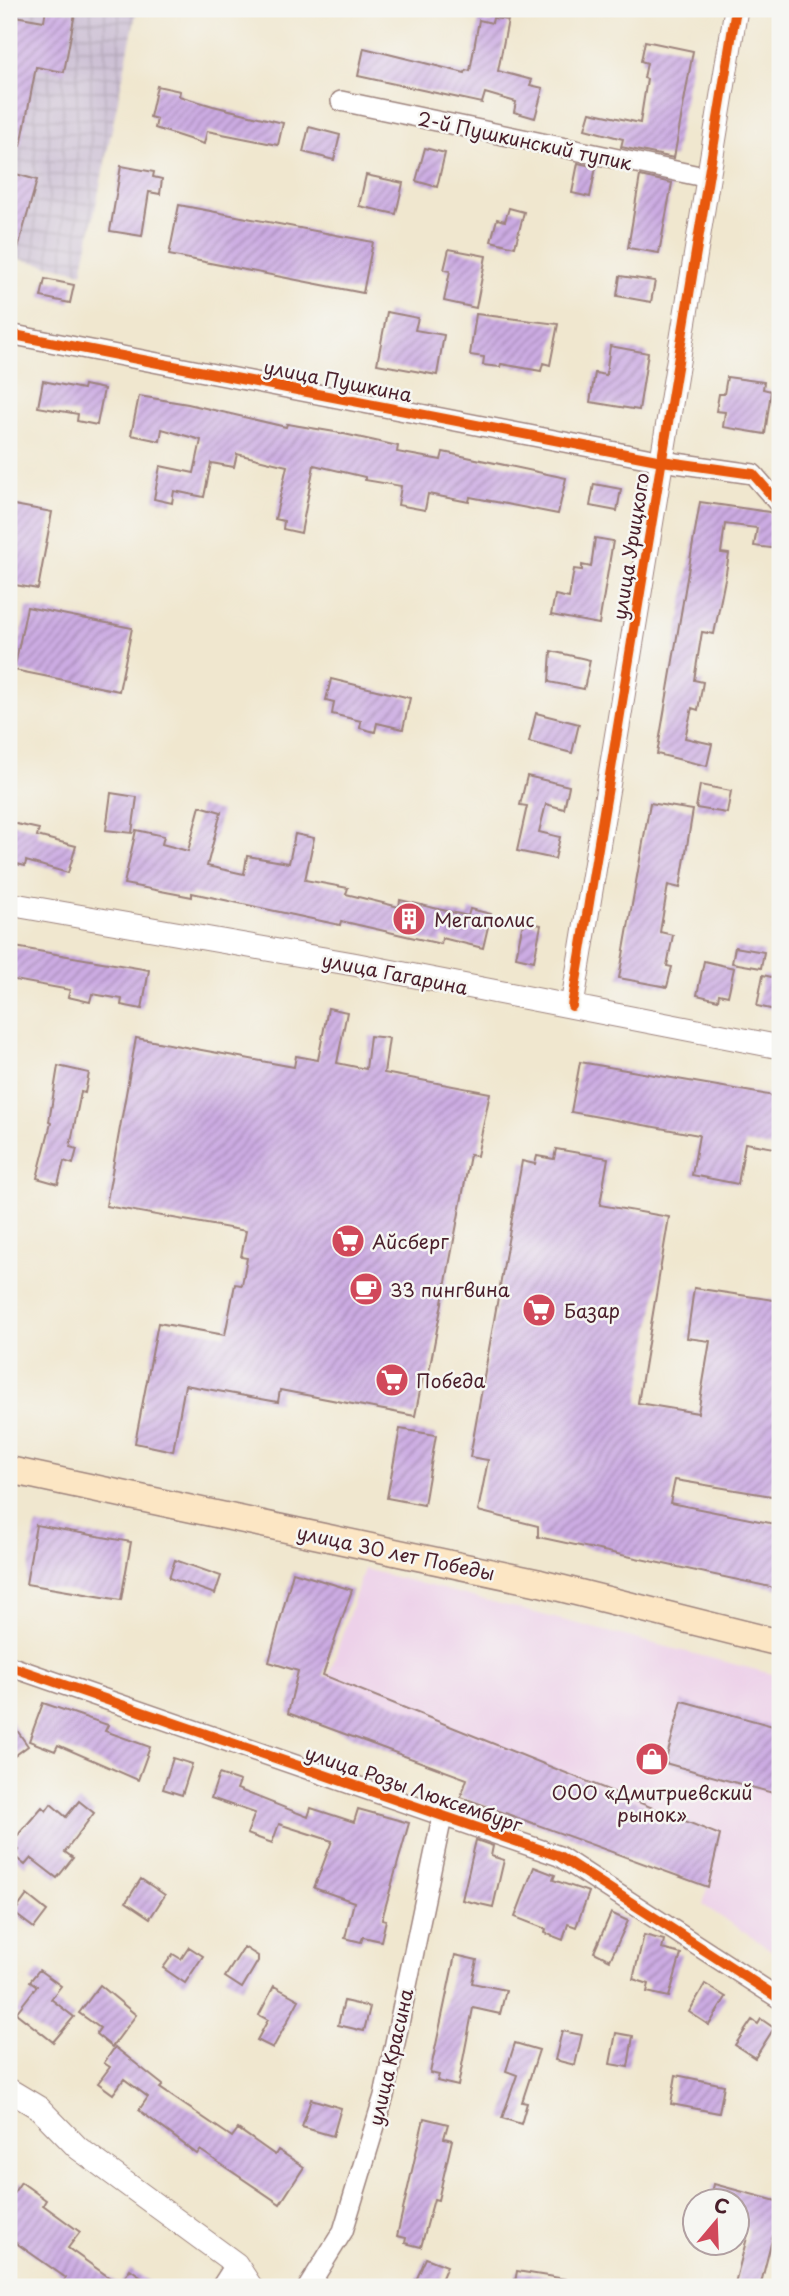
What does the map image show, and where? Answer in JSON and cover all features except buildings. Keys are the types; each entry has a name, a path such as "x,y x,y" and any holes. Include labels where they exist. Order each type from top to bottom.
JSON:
{"main road":[{"name":"улица 30 лет Победы","path":"9,1470 540,1583 780,1643"}],"street":[{"name":"улица Урицкого","path":"572,1006 736,9"},
{"name":"2-й Пушкинский тупик","path":"341,101 709,178"},
{"name":"улица Пушкина","path":"9,334 662,461 753,474 780,505"},
{"name":"улица Гагарина","path":"9,904 572,1006 780,1047"},
{"name":"улица Розы Люксембург","path":"9,1666 559,1856 780,1999"},
{"name":"улица Красина","path":"308,2287 342,2231 384,2096 442,1816"},
{"path":"9,2090 39,2109 78,2148 236,2264 251,2287"},
{"path":"221,2287 236,2264"}],"shaded area":[{"path":"9,9 137,9 82,272 9,257"},
{"name":"ООО «Дмитриевский рынок»","path":"364,1569 780,1676 780,1956 703,1905 720,1834 326,1684"}],"cycle path":[{"path":"572,1006 736,9"},
{"path":"9,334 662,461 753,474 780,505"},
{"path":"9,1666 559,1856 780,1999"}],"place":[{"name":"Мегаполис","path":"409,919"},
{"name":"Айсберг","path":"348,1241"},
{"name":"33 пингвина","path":"366,1289"},
{"name":"Базар","path":"539,1310"},
{"name":"Победа","path":"392,1380"},
{"name":"ООО «Дмитриевский рынок»","path":"652,1759"}]}
